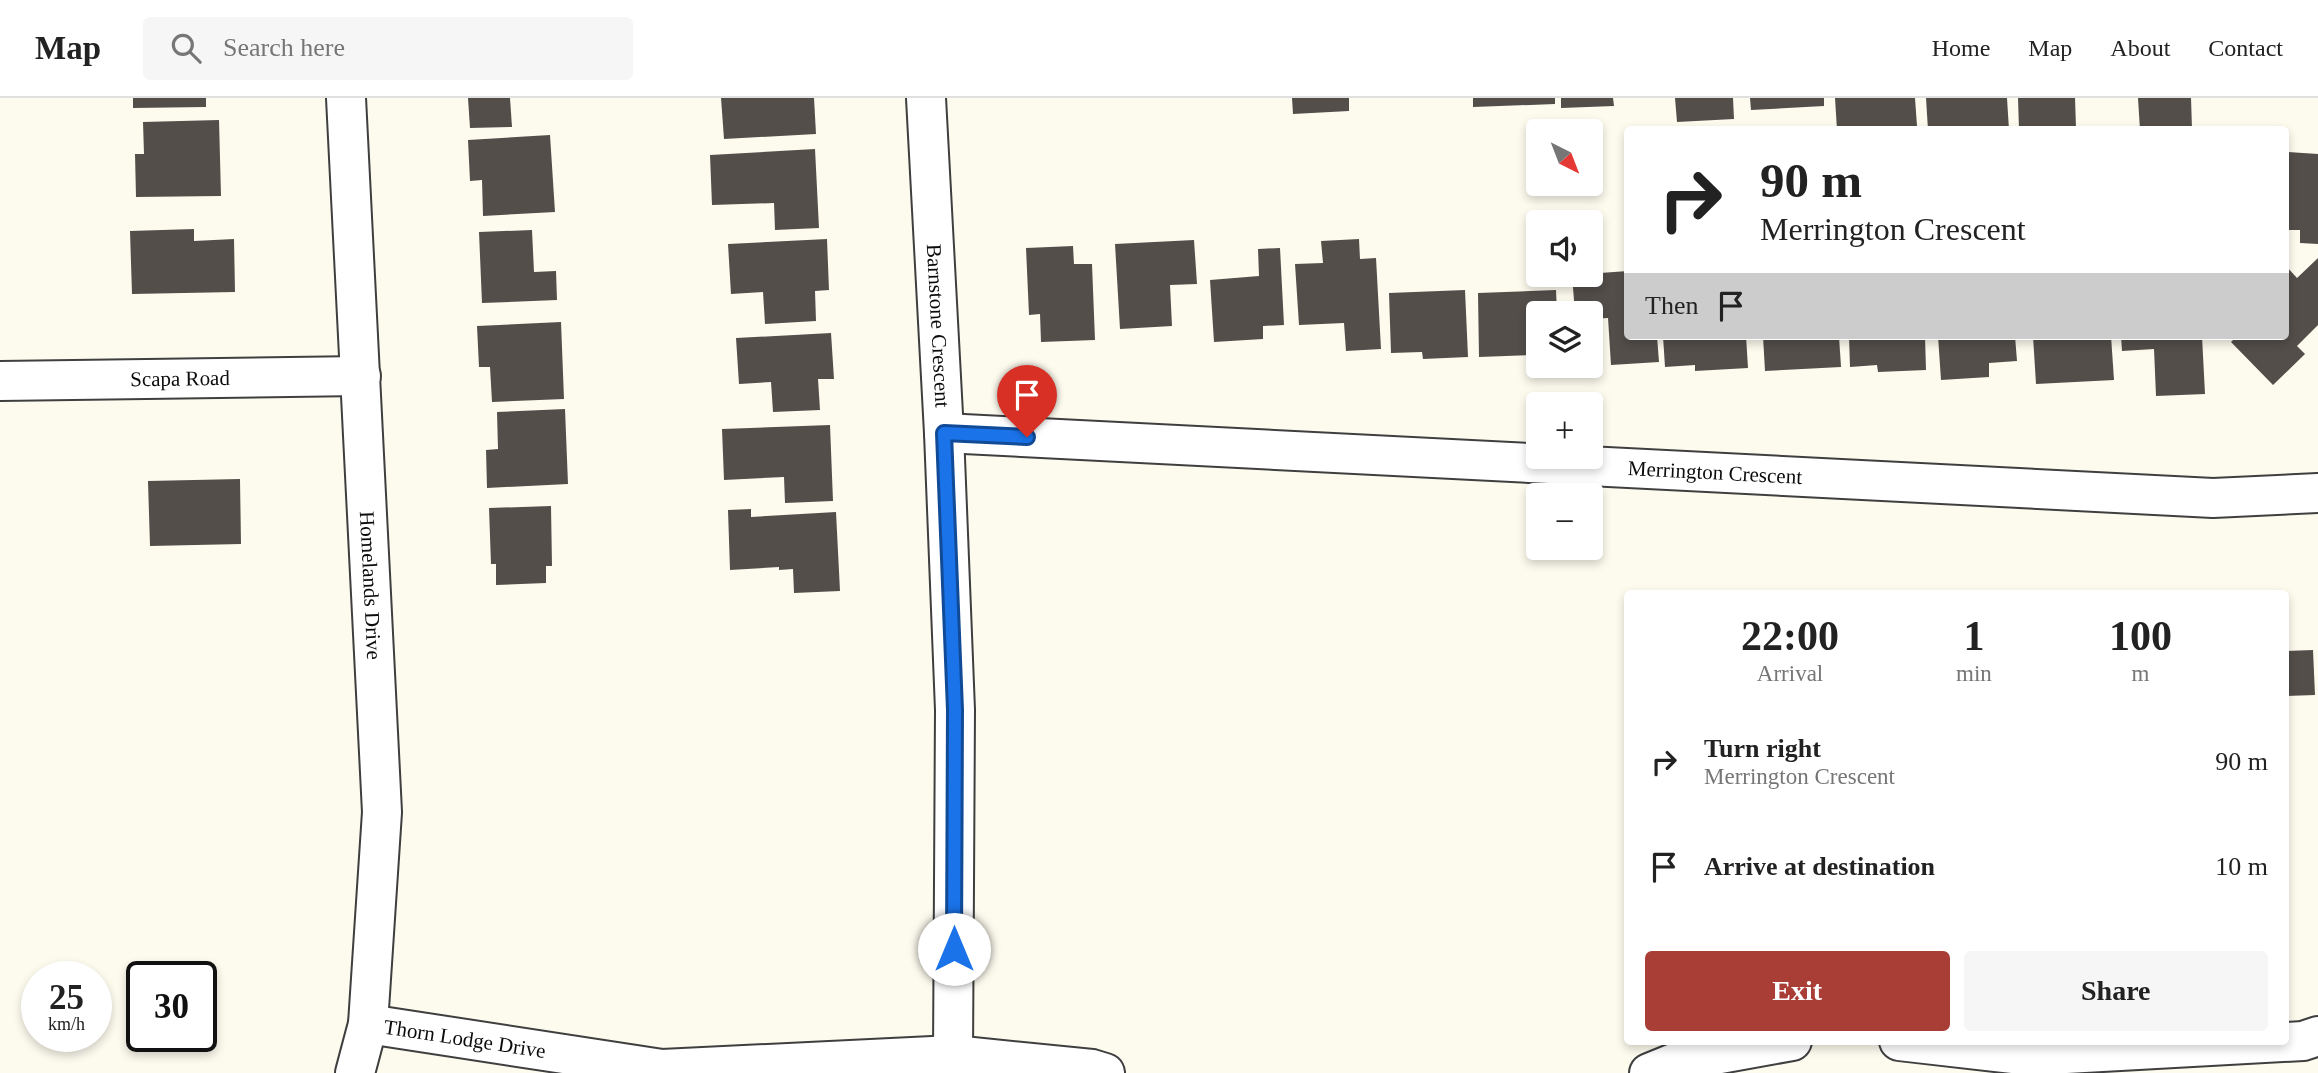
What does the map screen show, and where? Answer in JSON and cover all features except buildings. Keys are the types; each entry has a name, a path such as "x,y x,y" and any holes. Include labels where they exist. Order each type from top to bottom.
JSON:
{"street":[{"name":"Homelands Drive","path":"346,98 382,811 368,1024 355,1073"},
{"name":"Barnstone Crescent","path":"926,98 944,433 955,710 953,1055"},
{"name":"Scapa Road","path":"0,381 361,376"},
{"name":"Merrington Crescent","path":"944,433 2213,498 2318,492"},
{"name":"Thorn Lodge Drive","path":"368,1024 663,1069 953,1055 1069,1066 1105,1073"},
{"path":"2289,1042 2318,1037"},
{"path":"1649,1073 1676,1062 1770,1045"},
{"path":"1922,1045 2031,1064 2256,1045"}],"route":[{"path":"954,949 955,710 944,433 1027,437"}]}
